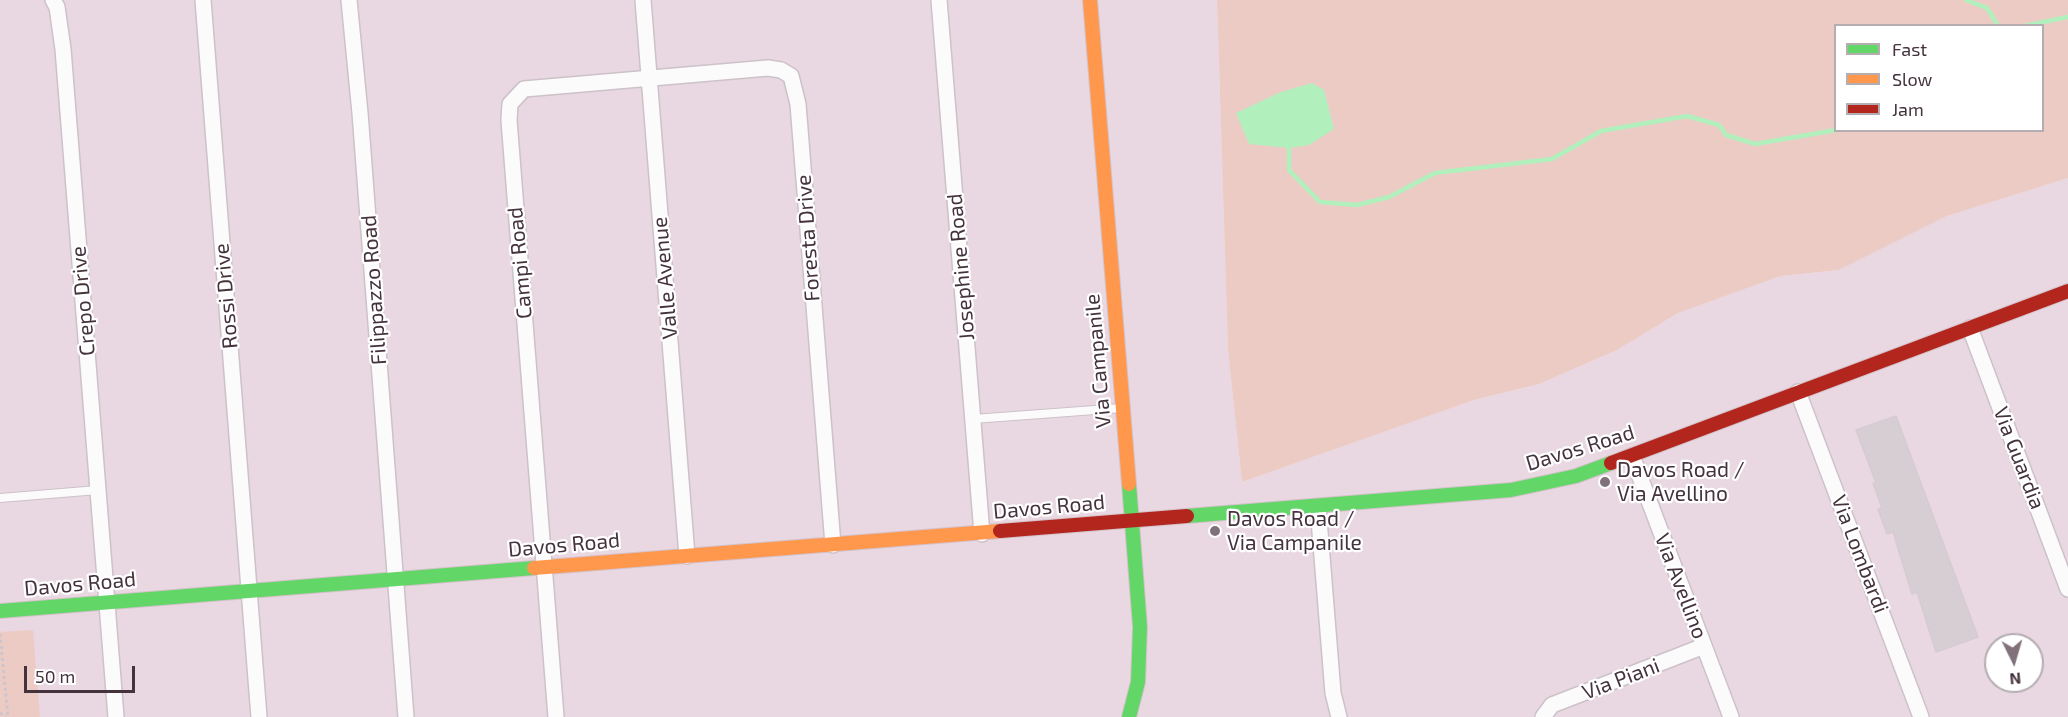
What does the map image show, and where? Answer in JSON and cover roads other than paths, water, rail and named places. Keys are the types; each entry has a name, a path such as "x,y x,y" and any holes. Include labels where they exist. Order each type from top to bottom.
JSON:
{"street":[{"name":"Crepo Drive","path":"53,0 57,7 63,49 116,717"},
{"name":"Rossi Drive","path":"203,0 259,717"},
{"name":"Filippazzo Road","path":"349,0 360,113 406,717"},
{"name":"Valle Avenue","path":"643,0 687,556"},
{"name":"Josephine Road","path":"939,0 982,534"},
{"name":"Via Campanile","path":"1090,0 1132,521 1140,663 1130,717"},
{"name":"Foresta Drive","path":"649,76 768,68 782,69 791,76 795,86 833,545"},
{"name":"Campi Road","path":"556,717 509,120 510,104 524,88 649,76"},
{"name":"Davos Road","path":"0,611 1479,494 1533,486 1576,476 1632,456 2068,291"},
{"name":"Via Guardia","path":"1970,328 2068,588"},
{"name":"Via Lombardi","path":"1798,392 1921,717"},
{"name":"Via Avellino","path":"1632,456 1731,717"},
{"path":"1318,507 1333,693 1339,717"},
{"name":"Via Piani","path":"1543,717 1552,705 1704,646"}],"lane":[{"path":"973,419 1123,408"},
{"path":"0,498 98,490"}],"waterway":[{"path":"1966,0 1987,8 1997,24"},
{"path":"2034,24 2068,17"},
{"path":"1289,148 1289,170 1320,202 1357,205 1389,197 1435,173 1552,159 1601,131 1687,116 1719,125 1726,135 1755,144 1834,130"}],"place":[{"name":"Davos Road / Via Avellino","path":"1605,482"},
{"name":"Davos Road / Via Campanile","path":"1215,531"}]}
